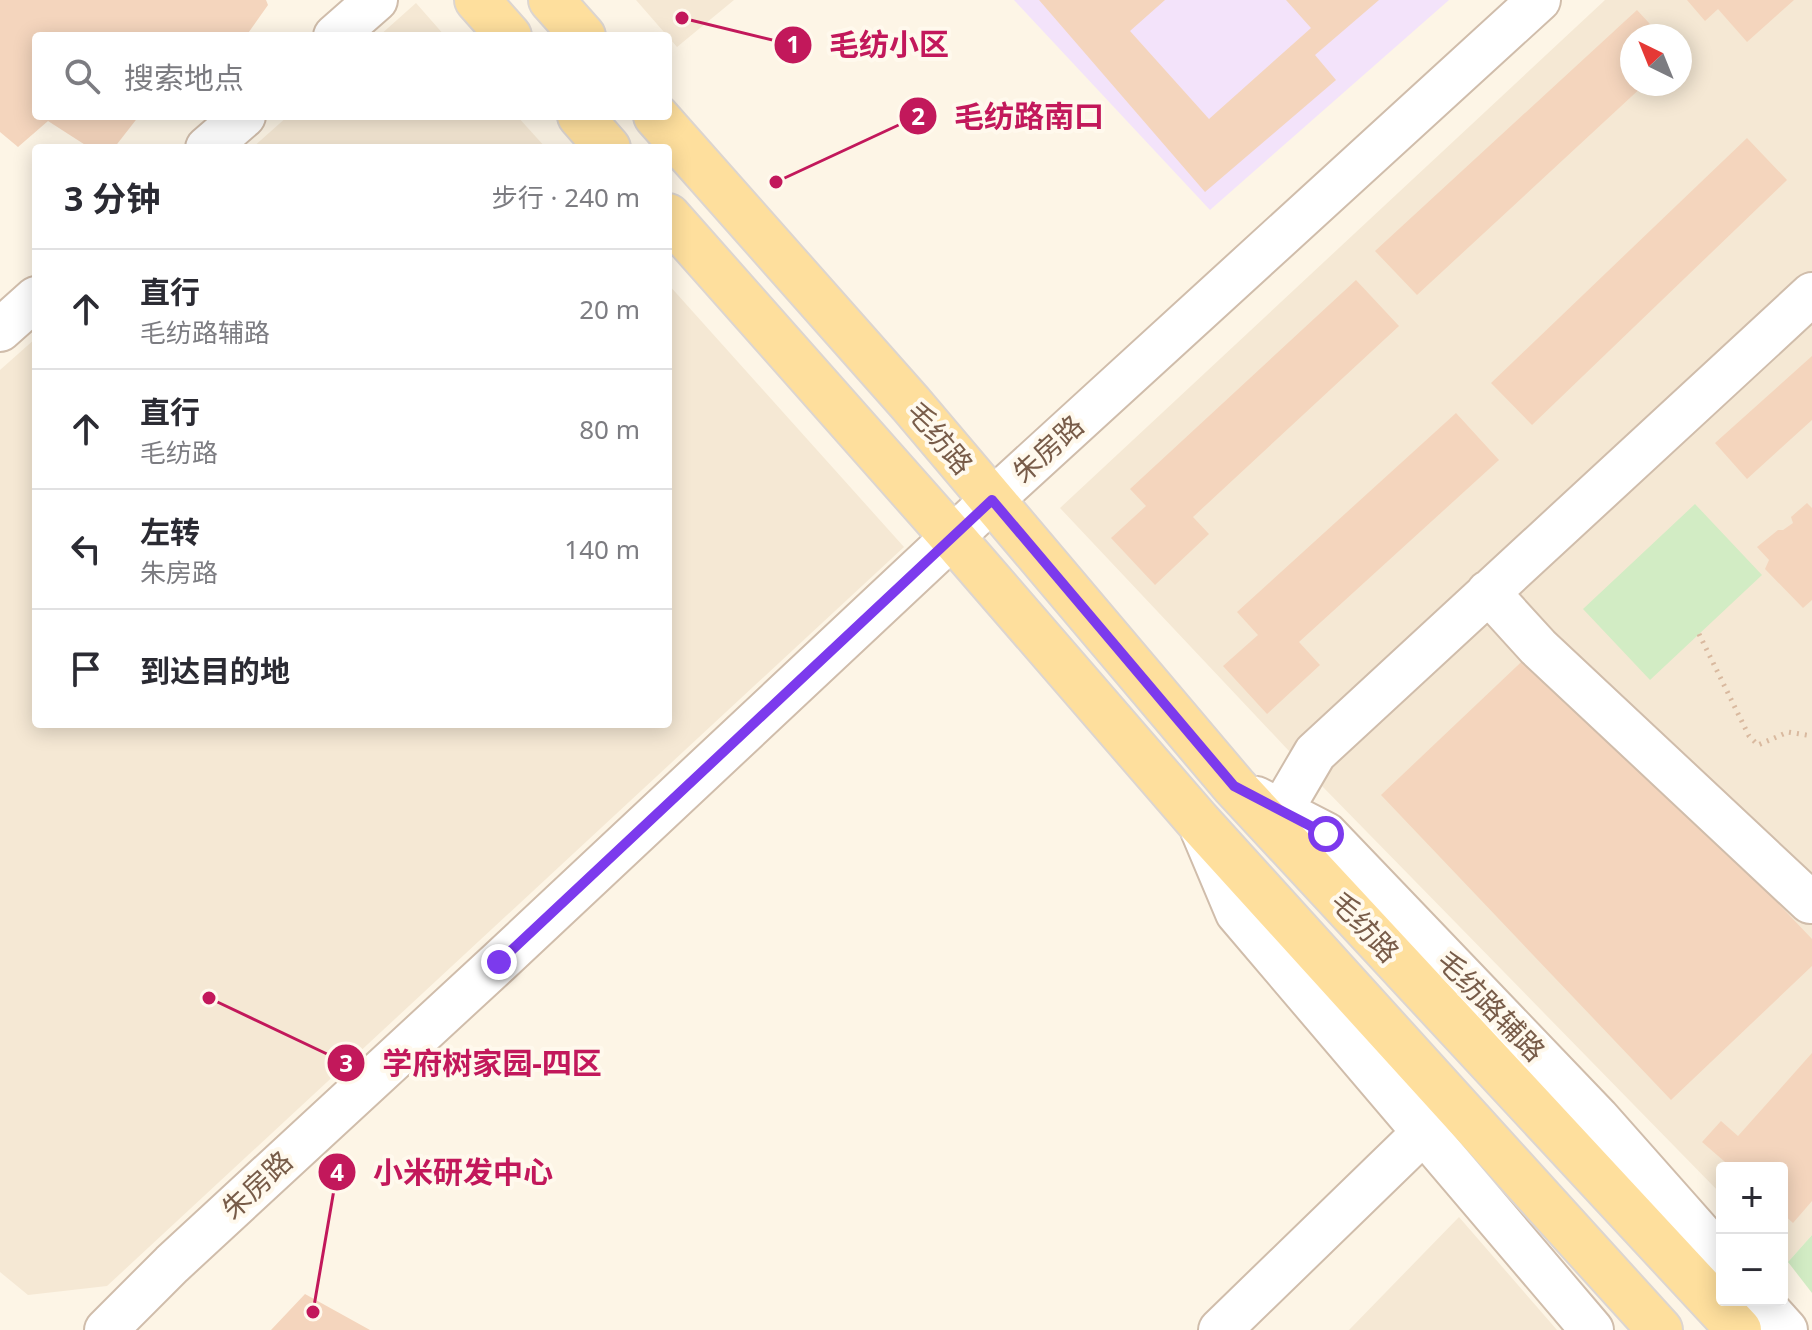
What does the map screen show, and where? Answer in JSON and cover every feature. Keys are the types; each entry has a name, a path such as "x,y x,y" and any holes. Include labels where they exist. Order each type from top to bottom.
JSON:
{"main road":[{"path":"477,0 505,32"},
{"path":"551,0 579,32"},
{"path":"584,120 604,144"},
{"name":"毛纺路","path":"660,120 860,346 1234,786 1739,1330"},
{"name":"毛纺路","path":"672,221 1198,821 1660,1330"}],"street":[{"path":"340,32 376,0"},
{"name":"朱房路","path":"106,1330 172,1264 1524,6"},
{"path":"212,144 239,120"},
{"path":"1281,811 1315,753 1812,294"},
{"path":"0,330 32,302"},
{"path":"1488,592 1538,647 1810,902 1812,900"},
{"name":"毛纺路辅路","path":"1234,786 1326,834 1598,1118 1716,1251"},
{"path":"1198,821 1237,913 1592,1330"},
{"path":"1220,1330 1424,1132"},
{"path":"1764,1306 1786,1330"}],"path":[{"path":"1699,634 1749,736 1758,745 1788,732 1812,736"}],"shaded area":[{"path":"636,0 734,0 677,47 672,41 672,32 664,32"},
{"path":"1014,0 1449,0 1210,210"},
{"path":"1605,0 1812,0 1812,1235 1788,1262 1788,1162 1716,1162 1716,1189 1321,785 1060,508"},
{"path":"416,3 441,32 383,32"},
{"path":"284,120 521,120 542,144 256,144"},
{"path":"672,288 904,547 107,1286 28,1295 0,1272 0,370 32,342 32,728 672,728"},
{"path":"1459,1217 1557,1330 1349,1330"}],"green space":[{"path":"1695,504 1762,575 1650,680 1583,609"},
{"path":"1812,1235 1812,1293 1788,1262"}],"building":[{"path":"0,0 266,0 268,5 249,32 32,32 32,120 136,120 117,144 84,144 48,121 18,147 0,132"},
{"path":"1039,0 1165,0 1130,31 1209,119 1311,28 1286,0 1379,0 1315,55 1336,80 1205,192"},
{"path":"1687,0 1794,0 1747,42 1718,9 1705,21"},
{"path":"1637,10 1650,24 1622,24"},
{"path":"1620,26 1620,96 1632,96 1417,295 1375,251"},
{"path":"1747,138 1787,180 1532,425 1491,383"},
{"path":"1356,280 1399,326 1193,517 1209,534 1155,585 1111,538 1146,506 1130,489"},
{"path":"1812,356 1812,420 1747,479 1715,443"},
{"path":"1456,413 1499,460 1299,642 1320,665 1267,714 1223,666 1258,635 1237,612"},
{"path":"1807,503 1812,508 1812,600 1803,608 1765,569 1769,560 1757,547 1778,530 1793,523 1791,517"},
{"path":"1536,648 1812,939 1812,966 1671,1100 1381,795"},
{"path":"1812,1053 1812,1201 1793,1223 1788,1218 1788,1162 1725,1162 1702,1142 1721,1121 1738,1136"},
{"path":"305,1294 370,1330 271,1330"}],"place":[{"name":"毛纺小区","path":"682,18"},
{"name":"毛纺路南口","path":"776,182"},
{"name":"学府树家园-四区","path":"209,998"},
{"name":"小米研发中心","path":"313,1312"}],"route":[{"path":"499,962 954,539 992,500 1234,786 1326,834"}]}
